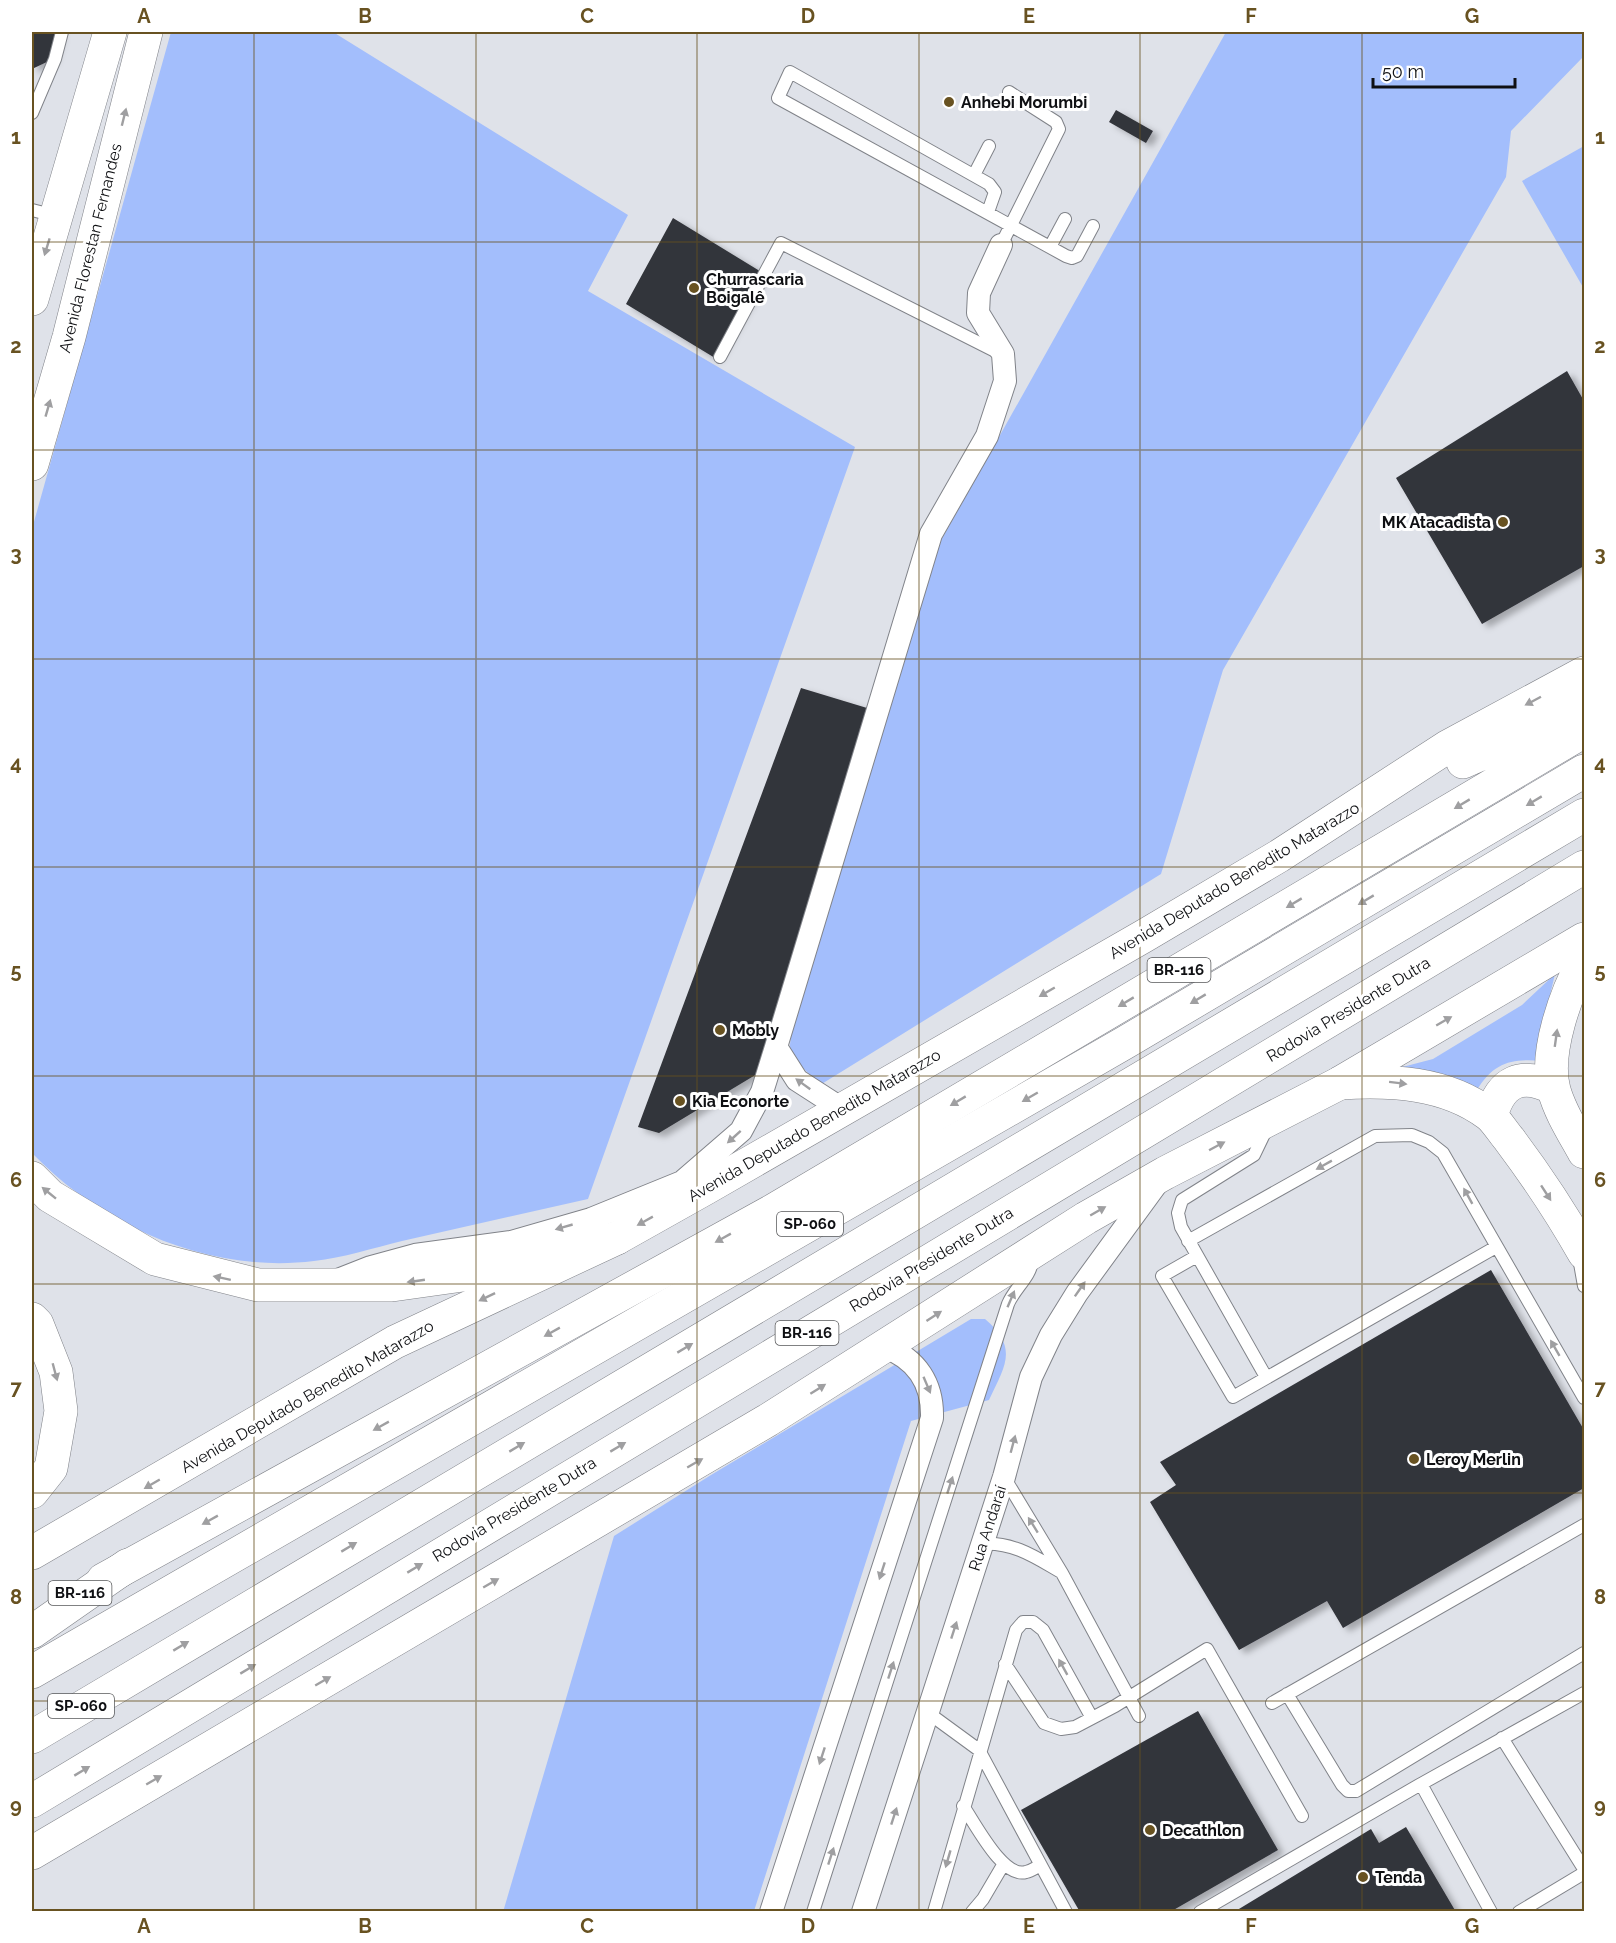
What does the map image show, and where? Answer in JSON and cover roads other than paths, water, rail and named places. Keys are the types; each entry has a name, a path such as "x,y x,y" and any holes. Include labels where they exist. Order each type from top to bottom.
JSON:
{"main road":[{"path":"32,299 44,213 110,32"},
{"name":"Avenida Florestan Fernandes","path":"32,464 69,337 145,36"},
{"name":"Avenida Deputado Benedito Matarazzo","path":"32,1553 395,1342 617,1238 1279,856 1447,747 1584,673"},
{"path":"1279,856 1475,755 1584,708"},
{"name":"BR-116","path":"32,1621 774,1210 1584,731"},
{"name":"SP-060","path":"32,1672 1126,1042 1584,771"},
{"name":"SP-060","path":"32,1737 1584,815"},
{"name":"Rodovia Presidente Dutra","path":"32,1801 1584,867"},
{"path":"32,1852 748,1432 1032,1253 1165,1173 1340,1083 1584,939"},
{"path":"1584,961 1569,987 1558,1022 1553,1088 1568,1124 1584,1152"},
{"path":"1340,1083 1381,1080 1420,1085 1470,1103 1491,1116 1520,1153 1580,1246"},
{"path":"1491,1116 1502,1090 1518,1080 1538,1080 1553,1088"},
{"path":"32,1179 50,1196 155,1260 258,1286 392,1285 463,1275 617,1238"},
{"path":"32,1319 37,1324 56,1372 61,1411 51,1468 32,1492"},
{"path":"32,1632 128,1566"}],"street":[{"path":"322,1286 371,1267 415,1255 511,1242 591,1219 682,1182 741,1131 762,1092 931,534 987,436 1005,381 1003,354 978,313 979,293 1006,235"},
{"path":"776,1047 797,1080 842,1109"},
{"name":"Rua Andaraí","path":"863,1911 1004,1478 1031,1377 1051,1335 1077,1293 1165,1173"},
{"path":"771,1911 932,1418 931,1394 921,1373 905,1357 885,1347"}],"lane":[{"path":"32,113 55,59 62,32"},
{"path":"988,212 995,192 989,184 794,71 790,72 777,94 778,98 988,212 1006,235 1050,247 1072,258 1077,256 1093,226"},
{"path":"1006,235 1059,129 1056,122 1009,92"},
{"path":"974,175 989,146"},
{"path":"1050,247 1065,219"},
{"path":"720,357 781,243 1003,354"},
{"path":"1266,1377 1188,1241 1179,1221 1182,1200 1254,1155 1274,1116"},
{"path":"1188,1241 1375,1136 1412,1135 1429,1142 1443,1153 1584,1398"},
{"path":"1580,1246 1584,1287"},
{"path":"1197,1256 1162,1276 1233,1397 1496,1247"},
{"path":"813,1911 1008,1304 1014,1291 1031,1270 1032,1253"},
{"path":"1004,1478 1062,1573 1139,1716"},
{"path":"1272,1703 1584,1525"},
{"path":"982,1544 1002,1543 1035,1557 1062,1573"},
{"path":"934,1911 1005,1664 1016,1630 1023,1622 1033,1622 1043,1630 1092,1718"},
{"path":"1005,1664 1044,1723 1061,1728 1075,1727 1128,1698 1207,1649 1302,1816"},
{"path":"1287,1694 1342,1785 1348,1791 1356,1791 1584,1653"},
{"path":"1200,1911 1584,1693"},
{"path":"927,1712 979,1750 1039,1866 1066,1911"},
{"path":"1502,1738 1584,1871 1519,1911"},
{"path":"1421,1784 1491,1911"},
{"path":"963,1806 1003,1865 1014,1871 1025,1873 1039,1866"},
{"path":"972,1911 984,1899 1003,1865"}],"place":[{"name":"Anhebi Morumbi","path":"949,102"},
{"name":"Churrascaria Boigalê","path":"694,288"},
{"name":"MK Atacadista","path":"1503,522"},
{"name":"Mobly","path":"720,1030"},
{"name":"Kia Econorte","path":"680,1101"},
{"name":"Leroy Merlin","path":"1414,1459"},
{"name":"Decathlon","path":"1150,1830"},
{"name":"Tenda","path":"1363,1877"}]}
